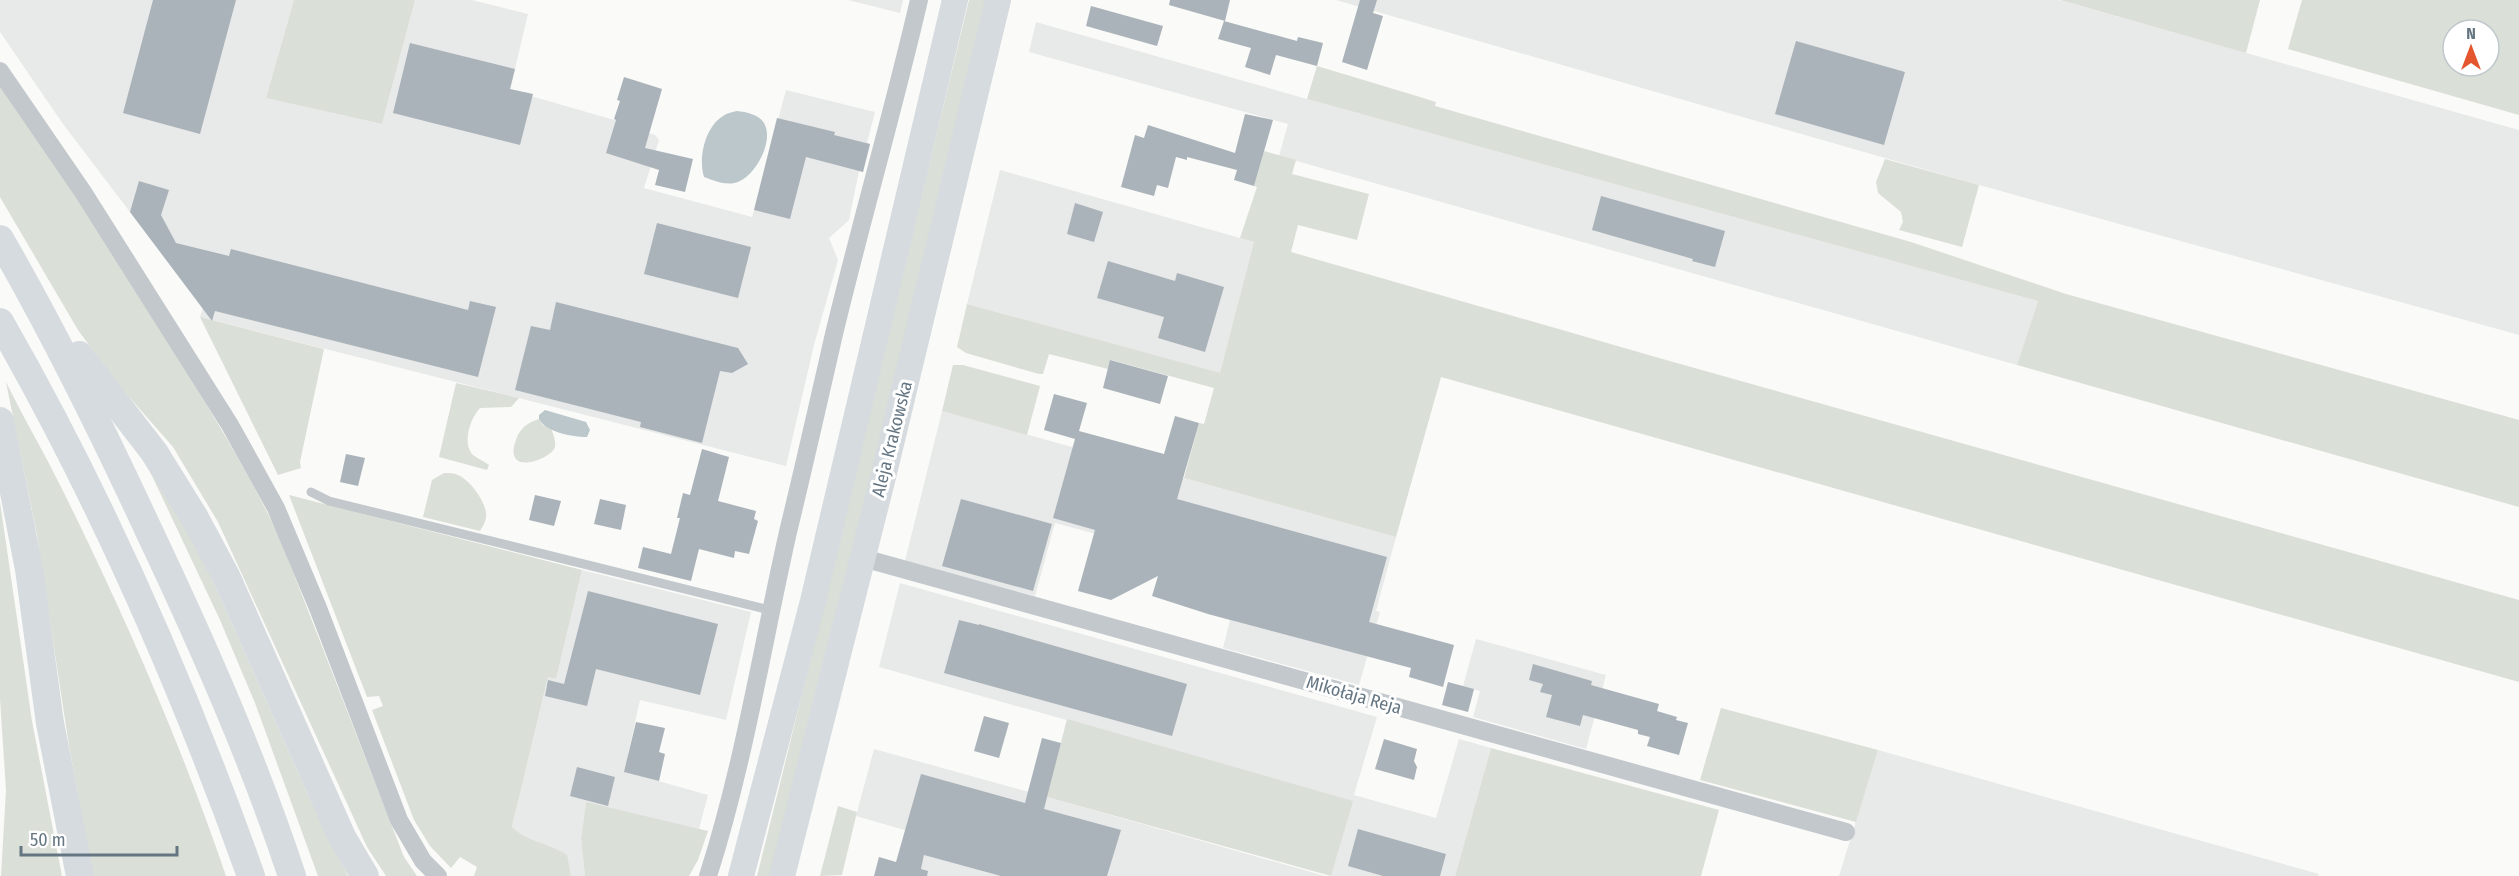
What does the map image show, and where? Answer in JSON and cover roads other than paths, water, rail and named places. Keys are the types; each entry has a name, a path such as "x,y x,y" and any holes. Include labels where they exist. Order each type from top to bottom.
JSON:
{"main road":[{"path":"741,876 816,590 956,0"},
{"name":"Aleja Krakowska","path":"782,876 863,558 998,0"},
{"path":"0,239 32,294 83,392 182,600 223,696 292,876"},
{"path":"32,294 154,452 195,518 226,576 342,837 365,876"},
{"path":"0,322 46,405 143,606 191,713 251,876"},
{"path":"0,421 29,568 50,723 80,876"}],"street":[{"path":"708,876 727,812 770,610 834,335 919,0"},
{"path":"0,71 83,192 242,446 276,508 318,608 399,820 423,861 438,876"},
{"name":"Mikołaja Reja","path":"863,558 1846,832"}],"lane":[{"path":"311,492 329,501 770,610"}]}
